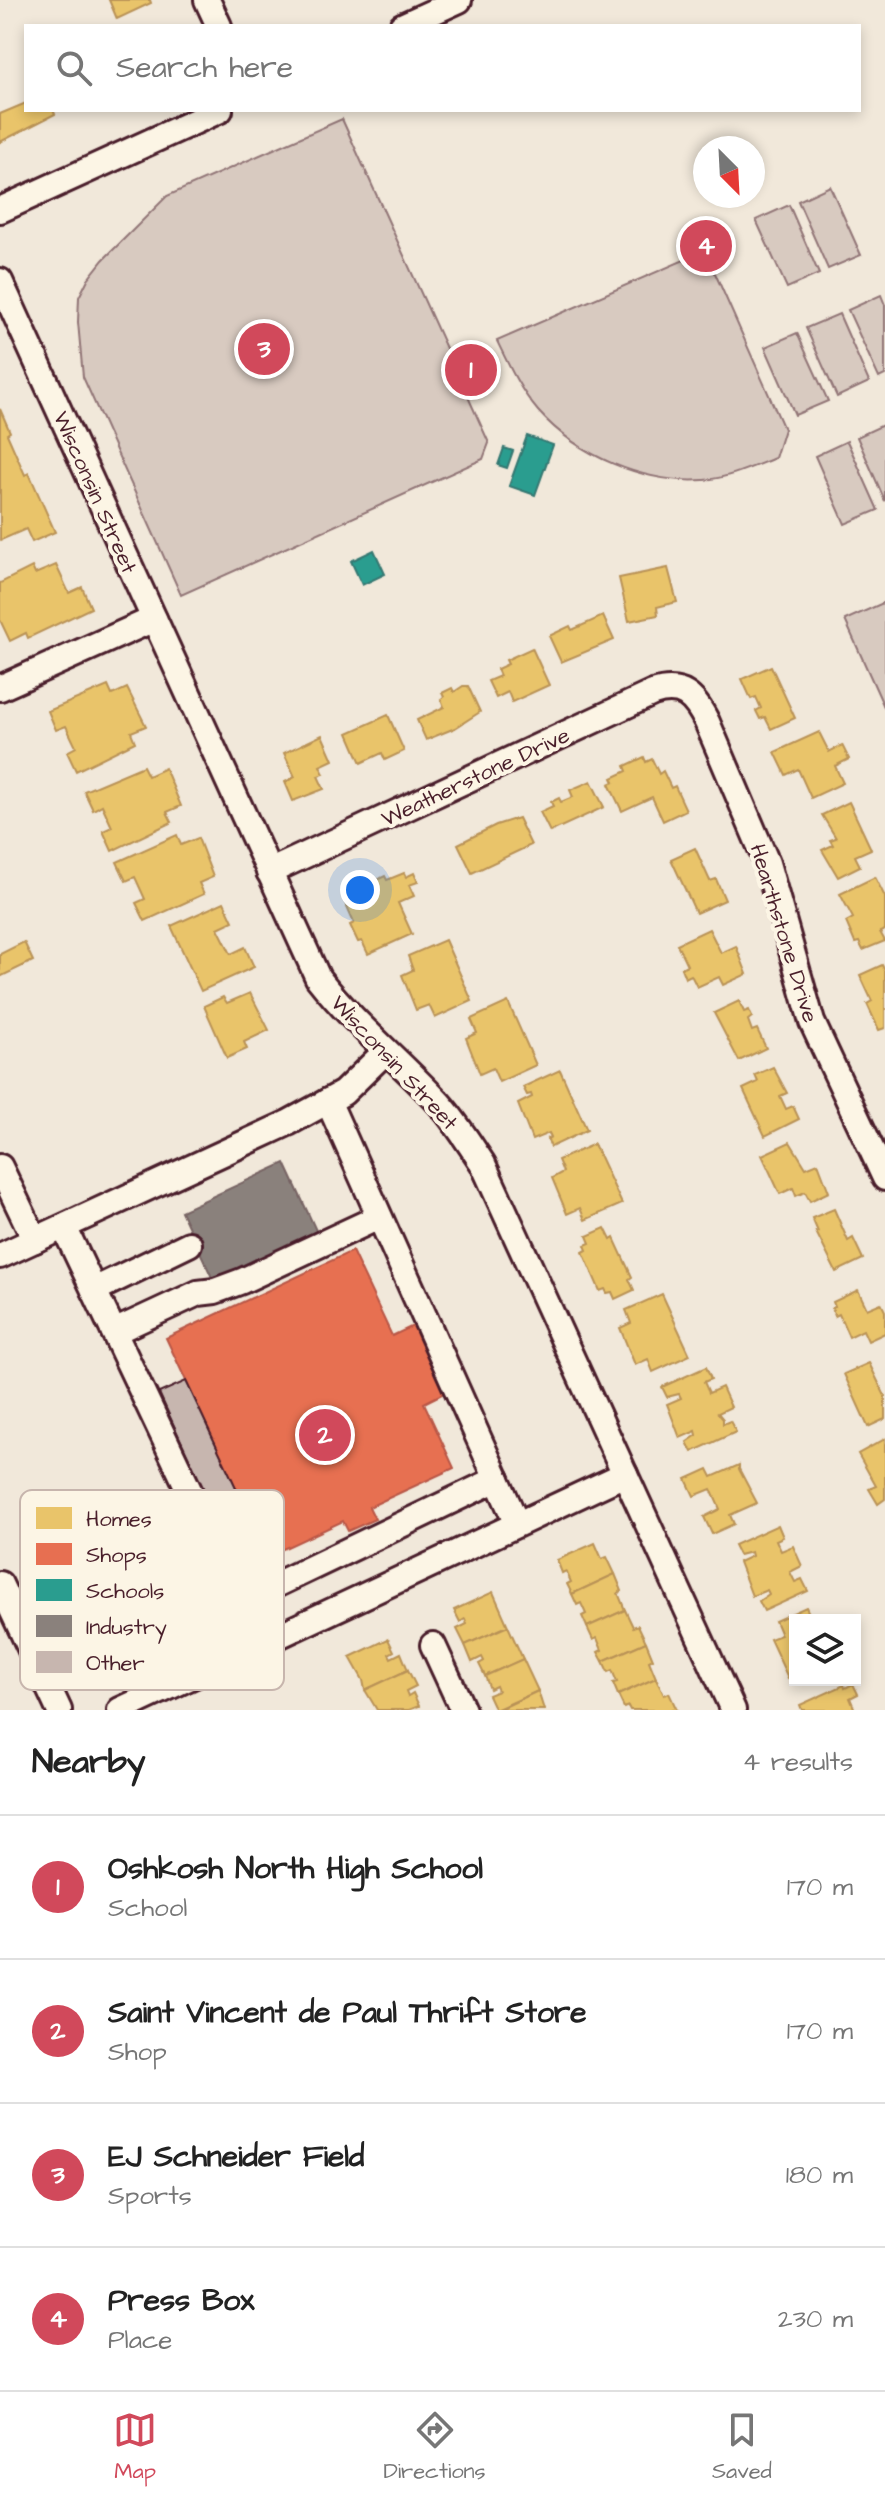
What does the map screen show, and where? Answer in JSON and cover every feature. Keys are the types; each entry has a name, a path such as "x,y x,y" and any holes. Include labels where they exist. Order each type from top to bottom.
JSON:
{"street":[{"path":"207,0 218,24"},
{"path":"406,24 459,0"},
{"path":"0,210 216,112"},
{"name":"Wisconsin Street","path":"0,281 318,978 346,1013 439,1103 483,1164 733,1710"},
{"path":"0,688 154,619"},
{"name":"Weatherstone Drive","path":"269,872 653,693 665,689 682,692"},
{"name":"Hearthstone Drive","path":"682,692 696,701 707,722 767,863 812,1022 885,1178"},
{"path":"0,1256 288,1123 343,1093 386,1051"},
{"path":"328,1101 517,1524"},
{"path":"0,1167 35,1240"},
{"path":"114,1332 198,1293 215,1291 242,1281 379,1217"},
{"path":"64,1227 189,1490"},
{"path":"94,1290 189,1244"},
{"path":"284,1634 625,1474"},
{"path":"284,1581 497,1479"},
{"path":"0,1584 20,1627"},
{"path":"433,1645 463,1710"},
{"path":"50,1690 59,1710"},
{"path":"120,1710 163,1690"}],"shaded area":[{"path":"342,119 489,443 483,459 181,595 83,377 79,297 103,260 167,196"},
{"path":"830,186 861,255 828,269 798,201"},
{"path":"789,205 819,274 787,288 756,220"},
{"path":"684,260 715,273 784,429 775,458 713,479 658,477 636,472 592,454 554,427 538,411 515,378 497,341"},
{"path":"881,295 885,305 885,375 879,378 848,310"},
{"path":"839,314 869,382 837,397 806,328"},
{"path":"797,333 828,401 795,415 765,347"},
{"path":"885,424 885,501 857,437"},
{"path":"847,441 878,510 845,524 815,456"},
{"path":"885,602 885,709 845,620"}],"building: Homes":[{"path":"109,0 150,0 151,3 117,19"},
{"path":"24,104 24,112 55,114 0,142 0,114"},
{"path":"0,409 25,475 29,473 55,532 32,542 26,529 0,538"},
{"path":"56,565 69,593 82,587 91,608 28,638 26,633 10,641 0,620 0,583 32,567 35,574"},
{"path":"668,568 677,602 657,607 658,615 629,621 619,578"},
{"path":"603,616 614,640 561,662 549,636"},
{"path":"532,648 549,685 512,702 508,692 496,698 488,681 500,676 497,669 508,664 506,660"},
{"path":"771,666 795,718 771,729 765,717 760,719 756,711 761,708 756,697 751,699 742,679"},
{"path":"108,686 112,695 127,688 146,726 131,732 135,742 76,771 67,752 76,747 66,726 56,730 48,711"},
{"path":"468,686 480,712 455,728 426,740 417,720 444,707 442,693 452,688 454,692"},
{"path":"388,715 404,751 385,760 382,753 361,763 348,733"},
{"path":"819,732 829,752 842,745 849,759 835,766 843,783 811,798 798,769 786,775 775,752"},
{"path":"322,735 333,760 320,766 324,774 318,776 324,789 293,801 285,782 295,777 284,753"},
{"path":"644,757 646,762 652,759 659,774 663,771 671,788 675,786 686,810 663,821 652,797 622,811 609,784 614,782 612,778 627,771 625,766"},
{"path":"143,766 148,776 165,768 181,806 167,812 172,822 112,851 103,831 112,827 102,805 93,810 84,791"},
{"path":"591,781 604,807 550,832 540,812 553,806 551,802 559,798 561,802 573,797 570,790"},
{"path":"849,802 871,849 855,856 860,866 838,877 822,850 833,845 830,840 836,838 822,815"},
{"path":"518,818 531,845 472,873 458,844"},
{"path":"177,835 181,845 198,838 213,877 199,883 204,894 145,921 136,903 145,899 135,877 126,881 117,862"},
{"path":"695,848 710,881 716,879 725,900 696,913 671,859"},
{"path":"404,873 406,877 414,873 418,882 409,885 414,896 398,903 412,934 368,954 350,925 354,923 342,896 385,876 387,880"},
{"path":"875,877 885,897 885,930 880,932 885,941 863,950 859,942 855,943 846,922 853,918 840,894"},
{"path":"224,902 233,921 218,928 231,954 245,947 254,967 201,991 171,926"},
{"path":"709,929 721,953 736,946 747,974 723,985 719,977 697,987 691,975 685,978 681,968 687,965 677,944"},
{"path":"445,940 472,1001 435,1018 429,1005 416,1010 402,975 413,970 408,956"},
{"path":"24,942 33,961 0,977 0,954"},
{"path":"882,965 885,971 885,1028 879,1030 867,1004 872,1001 860,975"},
{"path":"250,993 269,1030 244,1042 247,1049 227,1058 204,1006 223,997 227,1003"},
{"path":"739,1001 744,1012 749,1010 752,1017 748,1020 752,1031 757,1029 766,1048 739,1061 714,1013"},
{"path":"508,1002 536,1065 499,1082 493,1068 480,1074 466,1038 477,1033 471,1019"},
{"path":"773,1067 787,1093 780,1096 786,1109 793,1106 799,1119 765,1136 743,1089 758,1082 755,1075"},
{"path":"560,1070 587,1130 551,1147 547,1139 551,1137 549,1133 532,1140 518,1104 532,1097 523,1087"},
{"path":"790,1142 806,1168 818,1163 829,1192 810,1201 805,1192 796,1196 793,1188 780,1194 762,1155"},
{"path":"594,1144 622,1204 585,1220 580,1208 567,1214 552,1178 563,1172 558,1160"},
{"path":"834,1209 848,1241 853,1238 863,1259 836,1272 812,1218"},
{"path":"605,1228 611,1240 614,1238 632,1277 629,1279 634,1290 615,1299 612,1292 607,1293 605,1289 600,1291 583,1252 587,1250 585,1245 590,1243 587,1236"},
{"path":"858,1290 867,1309 881,1303 885,1311 885,1333 868,1341 863,1330 849,1337 839,1314 835,1316 832,1308 835,1307 833,1302"},
{"path":"662,1294 690,1355 653,1372 648,1359 635,1365 620,1328 631,1323 626,1310"},
{"path":"869,1363 885,1396 885,1419 868,1427 844,1374"},
{"path":"706,1367 711,1379 704,1382 709,1393 722,1387 731,1407 718,1413 723,1424 730,1421 736,1432 692,1452 687,1442 697,1435 696,1431 680,1438 667,1404 681,1398 679,1394 667,1397 662,1387"},
{"path":"885,1439 885,1499 878,1504 869,1489 876,1486 858,1454"},
{"path":"739,1465 757,1503 730,1515 734,1524 712,1534 704,1517 720,1509 711,1489 694,1496 686,1479 708,1469 712,1477"},
{"path":"778,1525 783,1537 776,1540 781,1551 793,1546 802,1566 790,1572 795,1582 802,1579 808,1591 764,1611 759,1601 769,1594 767,1590 752,1596 739,1562 752,1556 751,1552 739,1555 734,1545"},
{"path":"595,1543 602,1559 607,1557 615,1574 572,1594 567,1584 571,1582 566,1571 562,1573 557,1560"},
{"path":"615,1574 625,1610 587,1627 581,1603 577,1605 572,1594"},
{"path":"493,1592 508,1626 465,1645 457,1629 467,1624 465,1619 460,1622 454,1610"},
{"path":"806,1607 809,1614 790,1614"},
{"path":"625,1610 633,1627 638,1625 646,1642 603,1661 598,1652 602,1650 597,1638 593,1640 587,1627"},
{"path":"789,1615 788,1678 770,1639 781,1635 775,1621"},
{"path":"508,1626 523,1659 485,1676 479,1664 484,1661 482,1657 472,1662 465,1645"},
{"path":"388,1639 394,1651 389,1654 391,1658 401,1653 408,1670 365,1690 350,1657"},
{"path":"646,1642 656,1678 618,1695 612,1670 608,1672 603,1661"},
{"path":"523,1659 538,1691 495,1710 488,1695 498,1691 496,1686 490,1689 485,1676"},
{"path":"408,1670 416,1686 406,1691 408,1696 413,1693 419,1706 409,1710 377,1710 365,1690"},
{"path":"656,1678 664,1695 669,1693 677,1710 624,1708 618,1695"},
{"path":"842,1686 854,1686 858,1694 850,1698 855,1710 802,1710 800,1705"},
{"path":"538,1691 544,1710 498,1710"}],"building: Shops":[{"path":"352,1251 392,1336 417,1324 448,1391 424,1403 454,1468 369,1507 375,1519 348,1531 343,1521 284,1549 284,1490 237,1490 166,1338"}],"building: Schools":[{"path":"699,234 719,241 713,257 693,250"},
{"path":"527,436 553,445 535,495 509,486"},
{"path":"504,448 513,451 507,468 498,465"},
{"path":"374,550 385,574 362,585 351,561"}],"building: Industry":[{"path":"285,1163 319,1237 216,1286 181,1211"}],"building: Other":[{"path":"186,1381 237,1490 203,1490 159,1393"}],"place":[{"name":"Press Box","path":"706,246"},
{"name":"EJ Schneider Field","path":"264,349"},
{"name":"Oshkosh North High School","path":"471,370"},
{"name":"Saint Vincent de Paul Thrift Store","path":"325,1435"}]}
